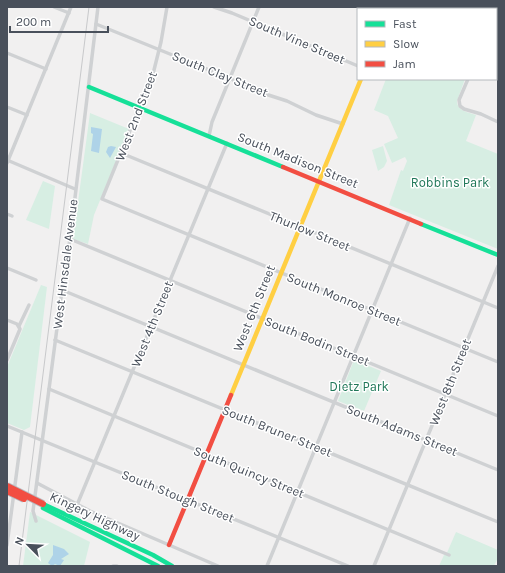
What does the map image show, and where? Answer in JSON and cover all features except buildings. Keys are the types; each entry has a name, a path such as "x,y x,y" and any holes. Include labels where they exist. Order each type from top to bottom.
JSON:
{"main road":[{"name":"West 6th Street","path":"169,546 224,409 320,181 361,80"},
{"name":"South Madison Street","path":"89,86 498,255"},
{"name":"Kingery Highway","path":"7,486 158,566"},
{"name":"Kingery Highway","path":"7,491 43,506 172,566"}],"street":[{"path":"54,7 69,13"},
{"path":"71,7 7,161 75,189"},
{"name":"West Hinsdale Avenue","path":"36,520 33,511 55,340 70,240 98,7"},
{"name":"West 2nd Street","path":"102,199 153,74 167,7"},
{"name":"South Vine Street","path":"214,7 232,13 357,66"},
{"path":"209,136 212,122 229,78 259,7"},
{"path":"386,7 392,8"},
{"name":"South Clay Street","path":"96,24 229,78 256,91 287,101 316,116 343,124"},
{"path":"7,53 46,69"},
{"path":"468,80 459,100 460,106 464,109 481,114 498,122"},
{"path":"7,107 27,115"},
{"name":"West 4th Street","path":"77,505 227,143"},
{"name":"Thurlow Street","path":"121,153 498,308"},
{"name":"South Monroe Street","path":"102,199 498,362"},
{"path":"7,214 12,216"},
{"path":"267,566 410,218"},
{"name":"South Bodin Street","path":"70,240 498,416"},
{"name":"West 8th Street","path":"374,566 498,266"},
{"path":"7,268 36,280"},
{"name":"South Adams Street","path":"62,290 498,470"},
{"path":"7,360 29,305"},
{"path":"7,320 19,327"},
{"name":"South Bruner Street","path":"55,340 498,522"},
{"name":"South Quincy Street","path":"49,390 449,555"},
{"name":"South Stough Street","path":"7,426 348,566"},
{"path":"7,545 22,432"},
{"path":"37,484 77,505 218,566"}],"green space":[{"name":"Robbins Park","path":"386,80 465,80 457,104 464,111 476,115 466,141 498,154 498,249 389,205 401,170 403,171 407,161 405,157 392,163 384,144 398,138 388,116 374,110"},
{"path":"90,113 129,129 94,215 88,244 73,239"},
{"path":"383,146 387,161 384,167 378,171 372,150"},
{"path":"43,181 55,186 49,229 26,220"},
{"path":"41,285 47,287 30,427 24,430 7,423 7,367"},
{"name":"Dietz Park","path":"354,360 381,371 364,411 338,401"},
{"path":"30,512 90,542 84,566 23,566"},
{"path":"456,532 498,550 498,558 494,566 439,566 444,555 446,555"}],"water":[{"path":"91,127 102,129 99,153 91,151 93,134 91,133"},
{"path":"108,147 116,147 110,158 106,152"},
{"path":"53,545 64,549 69,554 61,559 64,560 60,566 55,564 52,566 48,563 53,555"}],"railway":[{"path":"19,566 89,7"}],"traffic: fast":[{"path":"89,87 283,167"},
{"path":"421,224 498,255"},
{"path":"43,504 153,555 172,566"},
{"path":"43,508 158,566"}],"traffic: slow":[{"path":"231,395 361,80"}],"traffic: jam":[{"path":"283,167 421,224"},
{"path":"169,545 231,395"},
{"path":"7,486 43,504"},
{"path":"7,491 24,499"}]}
